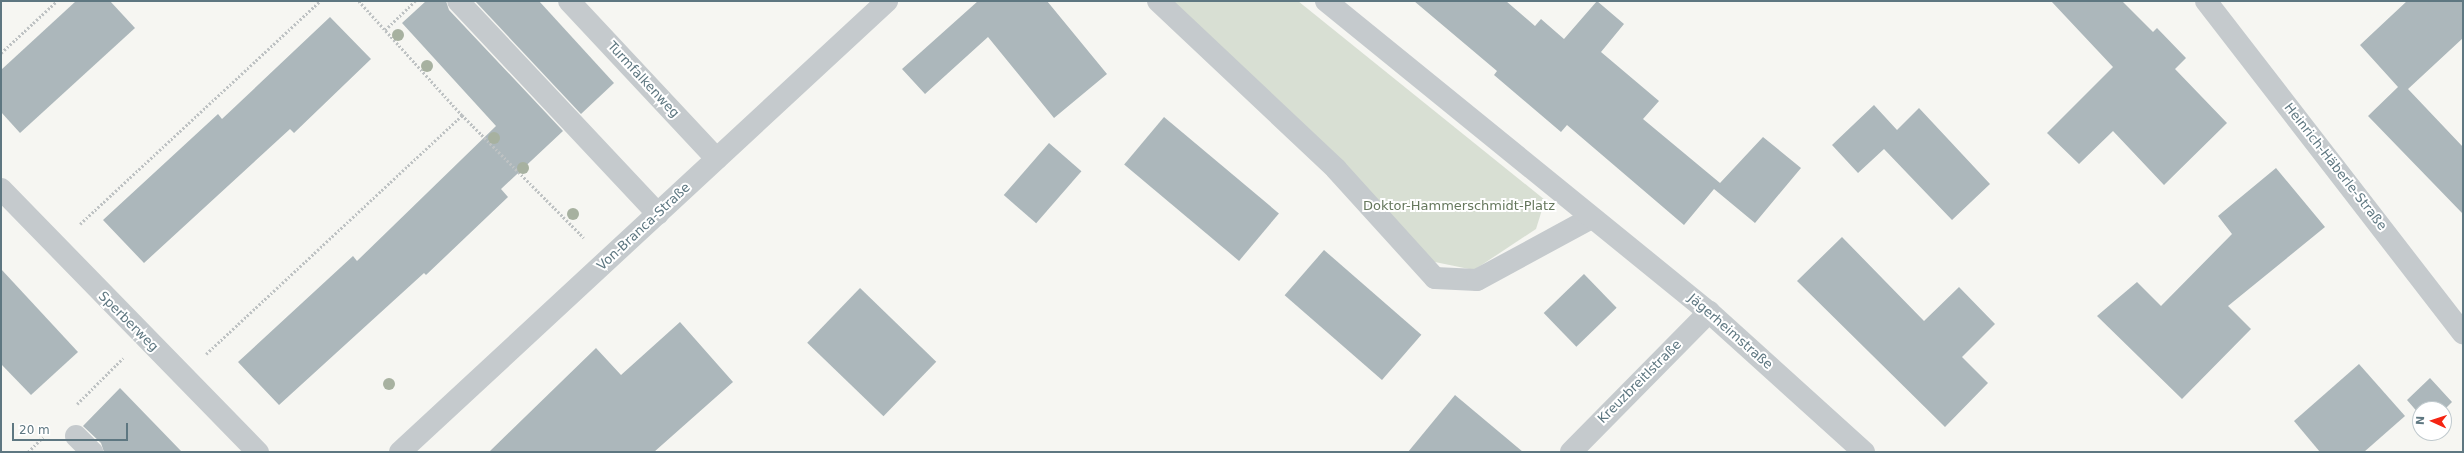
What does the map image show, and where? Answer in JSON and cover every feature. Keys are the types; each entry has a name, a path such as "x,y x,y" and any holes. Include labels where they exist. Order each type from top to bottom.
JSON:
{"street":[{"path":"458,1 658,214"},
{"name":"Turmfalkenweg","path":"569,1 717,159"},
{"name":"Von-Branca-Straße","path":"400,452 607,262 887,1"},
{"path":"1158,1 1336,169 1435,278 1477,280 1591,218 1326,1"},
{"name":"Heinrich-Häberle-Straße","path":"2206,1 2463,333"},
{"name":"Sperberweg","path":"1,189 55,248 258,452"},
{"name":"Jägerheimstraße","path":"1591,218 1709,312 1864,452"},
{"name":"Kreuzbreitlstraße","path":"1571,452 1709,312"},
{"path":"76,436 92,452"}],"path":[{"path":"1,53 57,1"},
{"path":"55,248 320,1"},
{"path":"359,1 462,115 607,262"},
{"path":"385,30 415,1"},
{"path":"182,376 462,115"},
{"path":"73,408 144,338"},
{"path":"28,452 45,435"}],"green space":[{"name":"Doktor-Hammerschmidt-Platz","path":"1159,1 1298,1 1545,200 1536,229 1474,270 1430,261"}],"building":[{"path":"76,1 110,1 135,28 20,133 1,112 1,70"},
{"path":"426,1 446,1 449,10 563,131 501,189 508,197 426,275 424,273 279,405 238,362 353,256 357,261 496,126 402,23"},
{"path":"475,1 539,1 614,83 581,114"},
{"path":"978,1 1047,1 1107,74 1054,118 988,37 925,94 902,69"},
{"path":"1414,1 1506,1 1535,26 1541,19 1564,39 1597,1 1624,24 1601,52 1659,101 1643,119 1720,183 1763,137 1801,168 1755,223 1714,189 1684,225 1567,125 1561,132 1494,75 1497,71"},
{"path":"2051,1 2122,1 2153,32 2157,28 2186,58 2175,69 2227,123 2164,185 2113,131 2079,164 2047,133 2113,67"},
{"path":"2407,1 2463,1 2463,38 2408,89 2463,147 2463,214 2368,116 2398,87 2360,45"},
{"path":"330,17 371,59 294,133 290,129 144,263 103,220 218,114 222,119"},
{"path":"1874,105 1897,130 1919,108 1990,184 1952,220 1884,149 1858,173 1832,145"},
{"path":"1164,117 1279,213 1239,261 1124,164"},
{"path":"1049,143 1081,171 1036,223 1004,195"},
{"path":"2276,168 2325,227 2228,306 2251,329 2182,399 2097,316 2137,282 2161,306 2232,234 2218,216"},
{"path":"1842,237 1924,321 1959,287 1995,324 1962,357 1988,383 1945,427 1797,281"},
{"path":"1324,250 1421,335 1382,380 1285,295"},
{"path":"1,269 78,352 31,395 1,364"},
{"path":"1584,274 1617,308 1576,347 1544,313"},
{"path":"860,288 936,362 883,416 807,343"},
{"path":"680,322 733,382 654,452 489,452 596,348 621,375"},
{"path":"2359,364 2405,416 2364,452 2320,452 2294,421"},
{"path":"2430,378 2451,401 2412,401 2412,406 2407,400"},
{"path":"120,388 182,452 104,452 101,443 83,426"},
{"path":"1455,395 1523,452 1408,452"}]}
